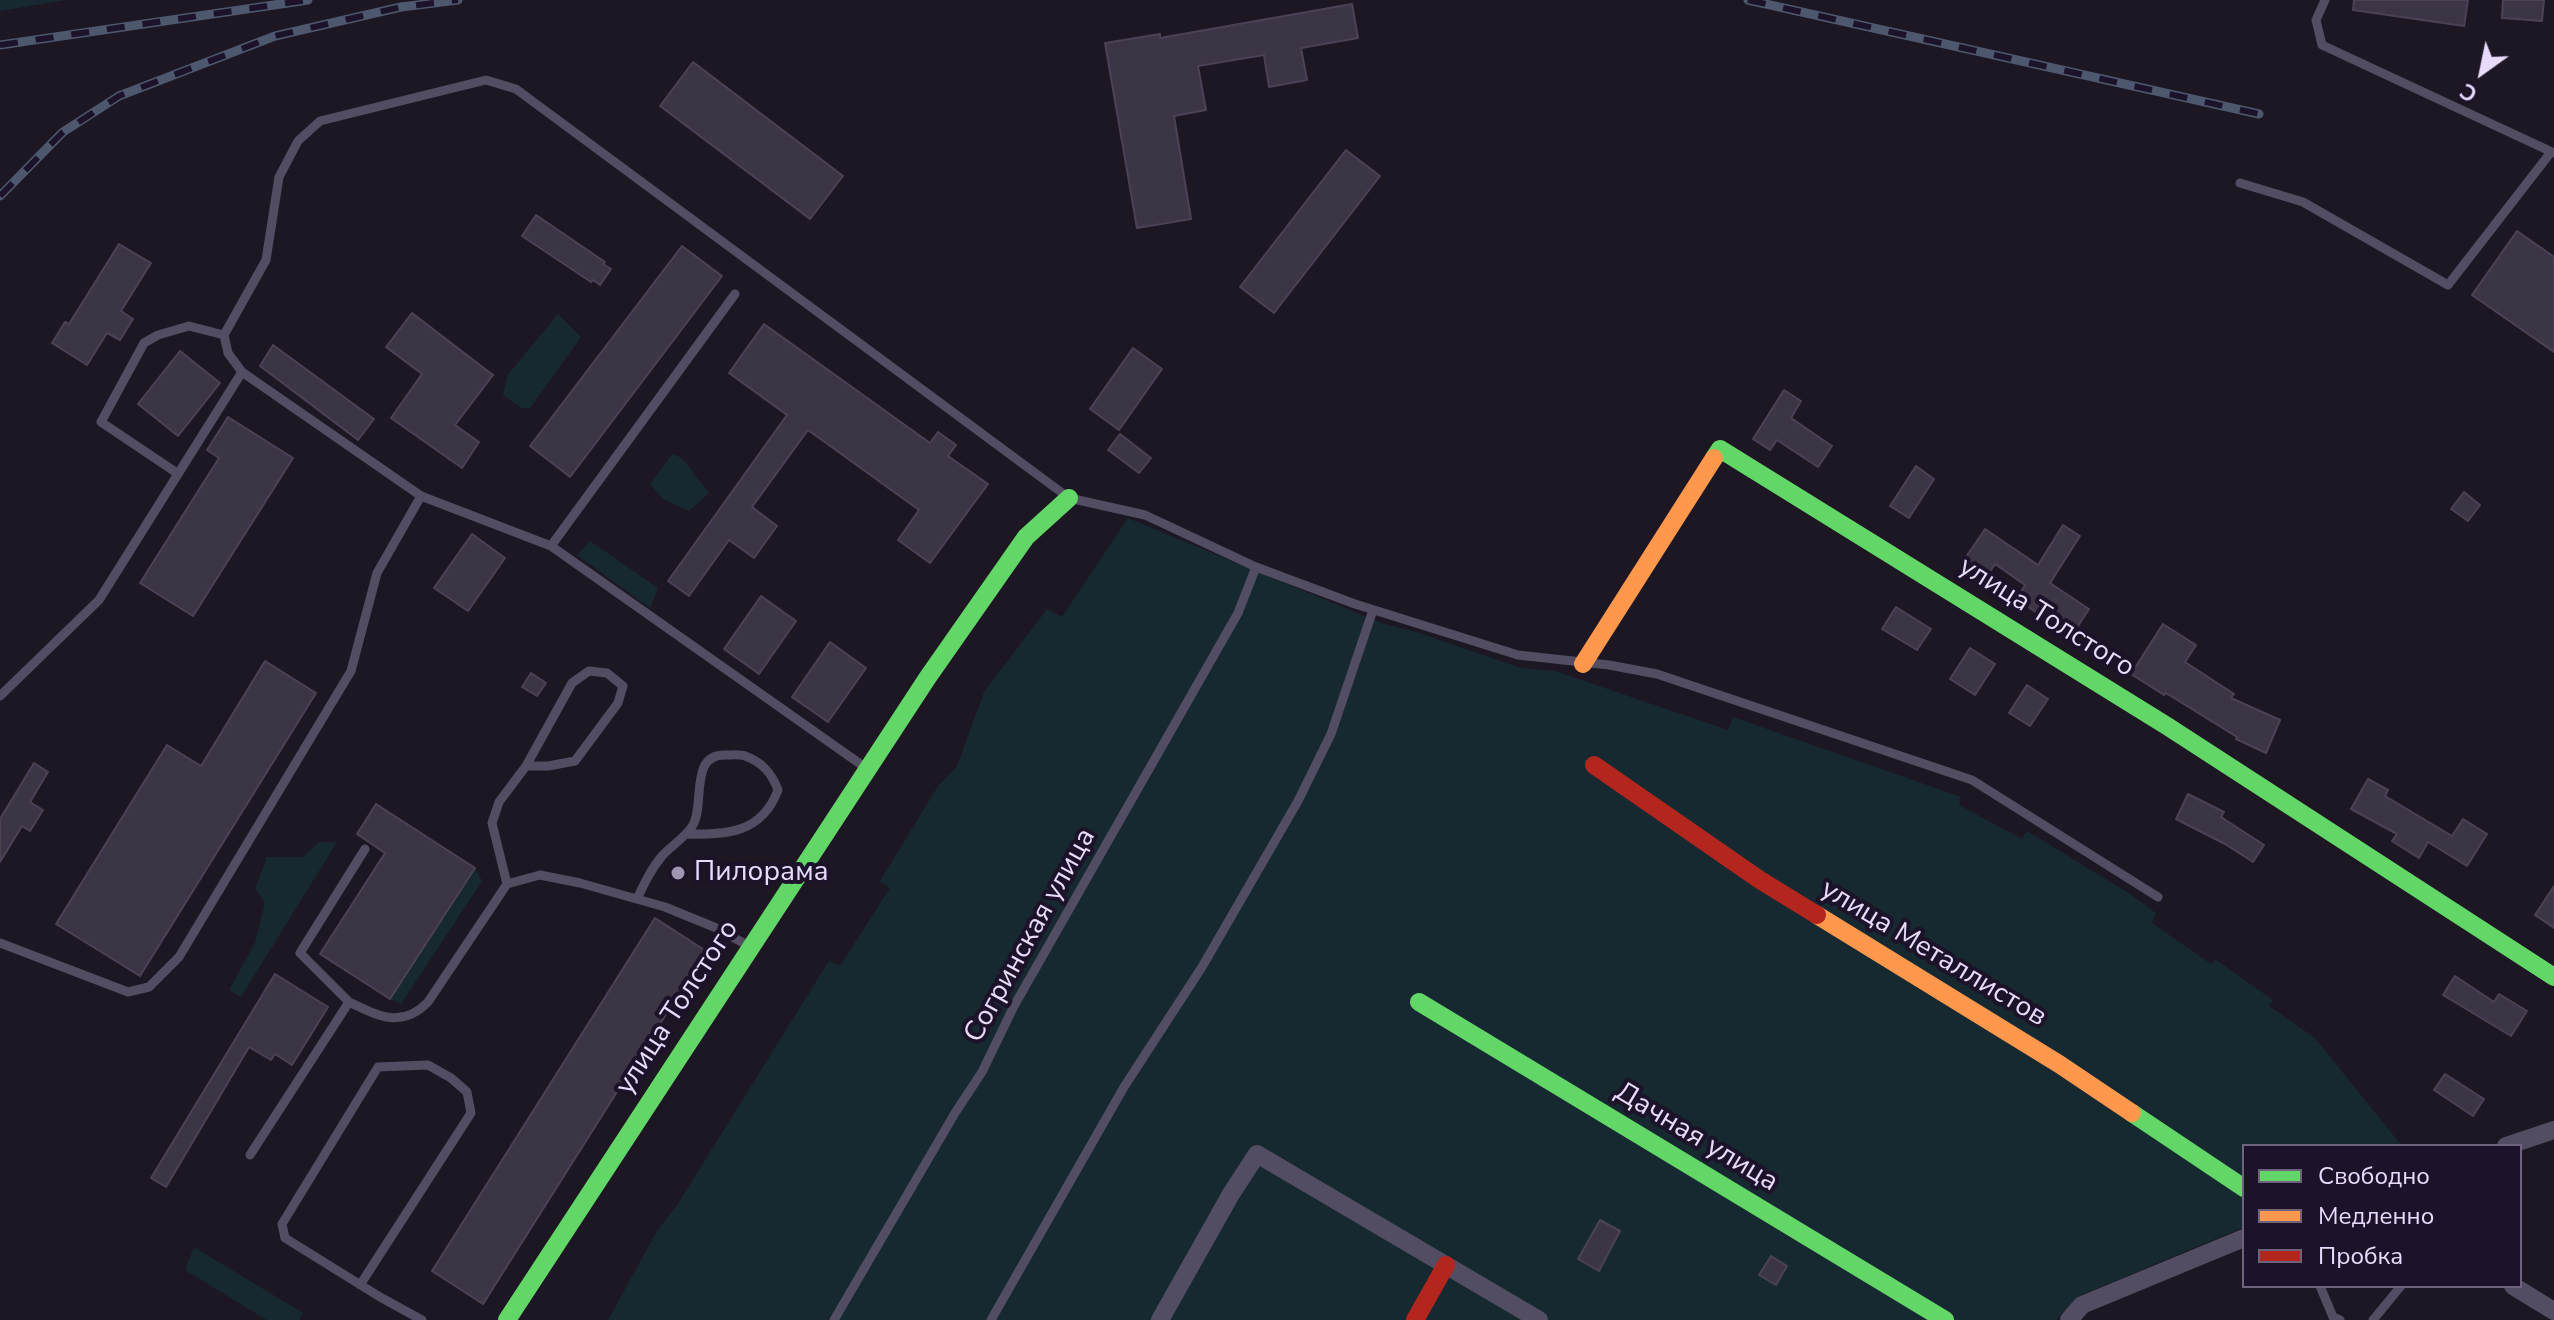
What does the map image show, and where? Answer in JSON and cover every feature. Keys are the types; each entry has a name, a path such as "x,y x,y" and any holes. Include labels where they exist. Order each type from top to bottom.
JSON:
{"street":[{"name":"улица Толстого","path":"1583,664 1720,449 2167,726 2554,977"},
{"name":"улица Толстого","path":"507,1320 928,677 1026,537 1069,498"},
{"name":"улица Металлистов","path":"1594,765 1760,880 2059,1064 2242,1187"},
{"name":"Дачная улица","path":"1419,1002 1945,1320"},
{"path":"2512,1144 2554,1130"},
{"path":"1160,1320 1257,1154 1539,1320"},
{"path":"2069,1320 2082,1305 2242,1239"},
{"path":"1415,1320 1446,1265"},
{"path":"2516,1288 2554,1311"}],"lane":[{"path":"2240,183 2303,202 2448,285 2553,153 2322,45 2316,20 2325,0"},
{"path":"868,770 551,546 421,496 242,372 228,353 224,335 266,260 279,177 298,141 320,121 486,80 516,89 1069,498 1145,515 1256,567 1373,610 1518,655 1609,665 1657,674 1972,780 2158,897"},
{"path":"551,546 735,294"},
{"path":"177,473 101,422 144,343 158,335 189,326 224,335"},
{"path":"0,696 99,600 242,372"},
{"path":"0,943 128,992 149,987 179,957 351,671 377,573 421,496"},
{"name":"Согринская улица","path":"834,1320 982,1072 1014,1006 1238,613 1256,567"},
{"path":"991,1320 1124,1087 1202,967 1298,801 1331,734 1373,610"},
{"path":"507,884 492,823 499,802 526,766 572,683 589,671 607,673 623,686 618,703 575,761 526,766"},
{"path":"637,899 647,877 662,856 687,834 695,822 700,806 701,772 709,760 721,754 745,756 770,771 778,790 772,805 754,825 722,835 687,834"},
{"path":"365,849 300,953 349,1002 377,1016 406,1018 419,1011 507,884 540,875 665,907 714,927 751,948"},
{"path":"250,1155 349,1002"},
{"path":"360,1285 471,1113 467,1092 451,1078 428,1065 378,1067 282,1224 285,1238 360,1285 422,1320"},
{"path":"2321,1288 2333,1317 2340,1320"},
{"path":"2373,1320 2399,1288"}],"shaded area":[{"path":"0,0 65,0 0,11"},
{"path":"558,314 581,337 530,408 522,408 503,395 507,376"},
{"path":"672,454 682,458 709,493 689,511 663,499 650,484"},
{"path":"1128,518 1381,623 1521,668 1555,671 1728,730 1733,717 1961,797 1959,805 2022,839 2027,831 2127,892 2156,913 2152,923 2211,964 2216,960 2273,1000 2269,1006 2315,1038 2400,1144 2242,1144 2242,1228 2079,1296 2056,1320 608,1320 657,1231 677,1205 829,961 840,966 890,888 880,881 938,786 957,766 984,692 1047,609 1062,617"},
{"path":"590,541 658,588 650,608 577,555"},
{"path":"319,842 337,842 241,997 229,990 255,943 265,903 255,888 267,857 303,857"},
{"path":"475,868 482,881 401,1004 390,999"},
{"path":"194,1247 303,1313 299,1320 267,1320 185,1270"}],"building":[{"path":"2354,0 2468,0 2464,26 2353,10"},
{"path":"2503,0 2544,0 2542,21 2502,18"},
{"path":"1352,4 1358,38 1301,48 1307,80 1269,87 1264,55 1198,66 1206,110 1174,116 1191,219 1137,228 1105,43 1160,34 1160,38"},
{"path":"693,62 843,176 810,219 660,106"},
{"path":"1346,150 1380,176 1274,313 1240,287"},
{"path":"536,215 605,262 603,264 611,269 600,285 522,236"},
{"path":"2517,231 2554,257 2554,352 2472,295"},
{"path":"119,244 151,263 121,311 133,319 120,340 107,333 87,365 52,343 65,322 69,324"},
{"path":"682,246 722,276 570,477 530,446"},
{"path":"412,313 493,375 455,425 479,442 462,468 391,418 422,374 386,347"},
{"path":"764,324 930,443 938,432 956,445 948,456 988,484 930,563 898,540 919,510 808,430 752,507 777,526 754,558 729,540 689,596 668,581 787,415 729,373"},
{"path":"273,345 374,419 358,440 260,366"},
{"path":"1133,348 1162,369 1119,430 1090,409"},
{"path":"180,351 220,383 178,436 138,404"},
{"path":"1784,390 1801,401 1791,418 1832,446 1818,467 1777,440 1770,450 1753,439"},
{"path":"228,417 293,458 193,616 140,583 219,458 207,450"},
{"path":"1120,434 1151,458 1139,473 1108,450"},
{"path":"1916,466 1934,479 1909,518 1890,506"},
{"path":"2464,492 2480,505 2468,521 2451,509"},
{"path":"2063,525 2080,536 2050,583 2089,609 2071,637 2017,599 2025,585 1995,564 1987,576 1964,560 1985,529 2038,565"},
{"path":"472,534 505,558 468,611 434,588"},
{"path":"761,596 796,621 759,674 724,649"},
{"path":"1896,607 1931,629 1917,650 1882,629"},
{"path":"2163,624 2196,645 2185,662 2234,694 2231,698 2280,720 2266,753 2236,739 2131,674"},
{"path":"830,642 866,668 828,722 792,697"},
{"path":"1970,648 1995,664 1975,695 1950,679"},
{"path":"265,661 316,693 140,976 56,924 167,745 201,766"},
{"path":"531,673 546,683 537,696 522,687"},
{"path":"2027,685 2048,699 2030,726 2009,713"},
{"path":"34,763 48,772 30,802 43,810 30,831 22,826 0,862 0,819"},
{"path":"2368,779 2388,790 2385,796 2452,836 2463,819 2487,834 2467,866 2428,842 2419,858 2392,841 2397,834 2351,809"},
{"path":"2188,794 2224,812 2221,817 2264,845 2253,862 2176,819"},
{"path":"376,804 475,868 390,999 320,954 385,853 357,834"},
{"path":"2554,886 2554,928 2535,915"},
{"path":"655,918 706,951 483,1304 432,1271"},
{"path":"275,974 328,1007 292,1065 275,1054 271,1060 249,1047 166,1187 151,1178"},
{"path":"2455,976 2494,1002 2499,994 2527,1011 2511,1036 2443,995"},
{"path":"2445,1074 2484,1099 2473,1116 2434,1090"},
{"path":"1600,1220 1620,1231 1599,1271 1578,1259"},
{"path":"1771,1256 1787,1266 1776,1285 1759,1275"}],"railway":[{"path":"0,45 308,0"},
{"path":"0,196 63,132 119,96 275,36 401,7 458,0"},
{"path":"1748,0 2259,114"}],"traffic: fast":[{"path":"1714,458 1720,449 2167,726 2554,977"},
{"path":"507,1320 928,677 1026,537 1069,498"},
{"path":"1419,1002 1945,1320"},
{"path":"2132,1113 2242,1187"}],"traffic: slow":[{"path":"1583,664 1714,458"},
{"path":"1817,915 2059,1064 2132,1113"}],"traffic: jam":[{"path":"1594,765 1760,880 1817,915"},
{"path":"1415,1320 1446,1265"}],"place":[{"name":"Пилорама","path":"678,873"}]}
